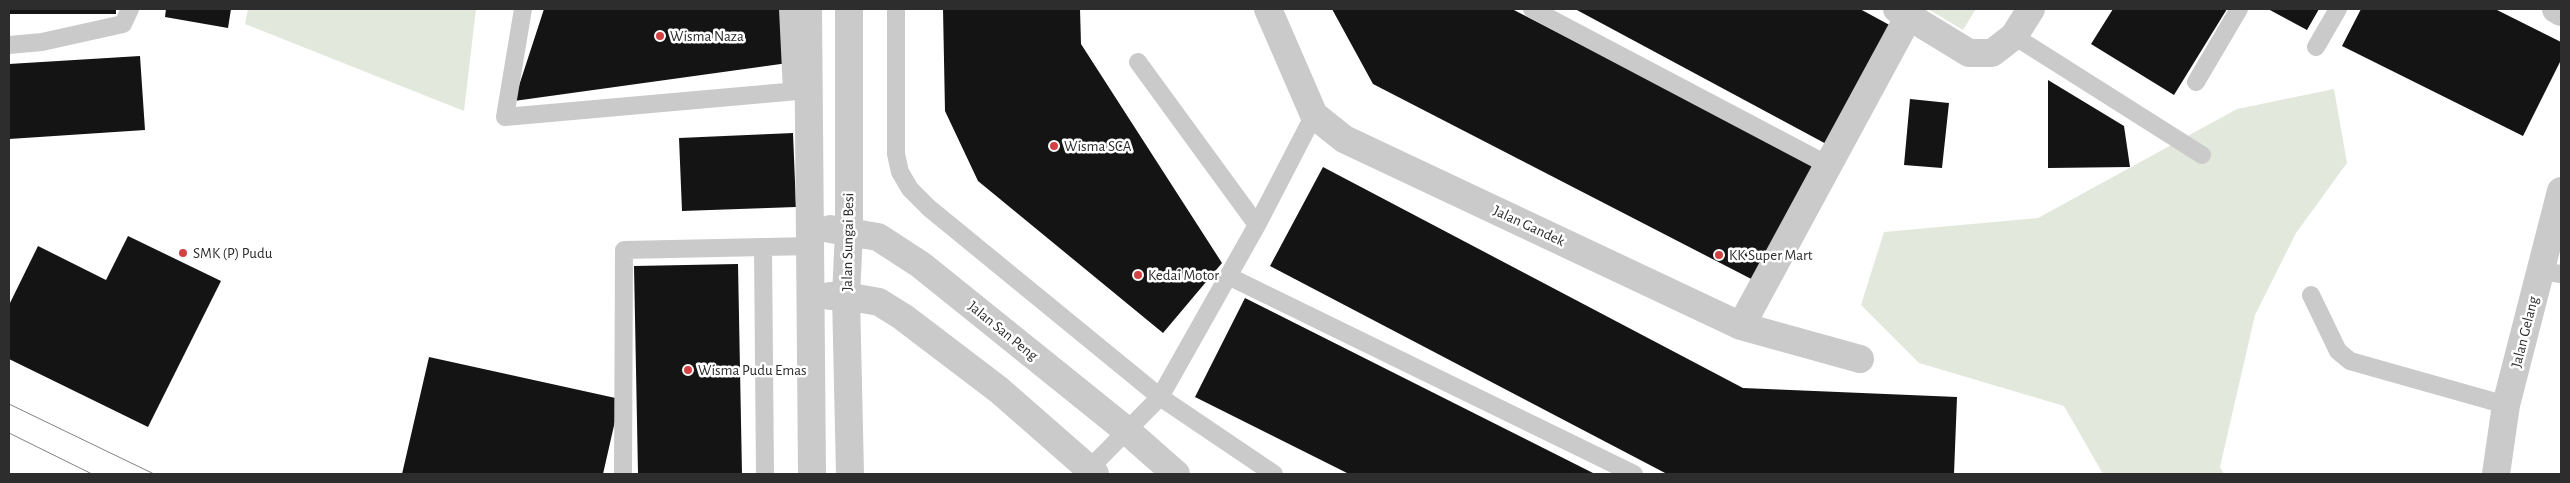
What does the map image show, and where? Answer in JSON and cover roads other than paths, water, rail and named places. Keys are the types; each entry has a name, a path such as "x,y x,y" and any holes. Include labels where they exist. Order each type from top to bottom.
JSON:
{"street":[{"path":"808,9 800,90 811,237 812,474"},
{"name":"Jalan Sungai Besi","path":"849,9 849,231 846,296 850,474"},
{"name":"Jalan Gandek","path":"1268,9 1314,115 1344,139 1741,326 1860,359"},
{"path":"1741,326 1828,165 1903,12 1969,53 1992,53 2014,36 2031,9"},
{"path":"2556,9 2561,12"},
{"name":"Jalan Gelang","path":"2496,474 2506,404 2551,273 2561,191"},
{"name":"Jalan San Peng","path":"811,237 849,231 878,237 920,265 1126,430 1176,474"},
{"path":"811,296 846,296 879,302 903,317 999,390 1092,472"}],"lane":[{"path":"9,45 42,42 123,24 130,9"},
{"path":"522,9 505,117 800,90 788,9"},
{"path":"896,9 896,154 900,172 910,189 929,208 1160,397 1274,474"},
{"path":"1532,9 1828,165"},
{"path":"2196,82 2239,9"},
{"path":"2316,47 2338,9"},
{"path":"2014,36 2202,155"},
{"path":"1138,62 1257,225"},
{"path":"1092,472 1126,430 1160,397 1257,225 1314,115"},
{"path":"624,474 624,250 762,248 811,237"},
{"path":"762,248 765,474"},
{"path":"1228,276 1634,474"},
{"path":"2311,295 2338,351 2350,361 2506,404"}],"tram line":[{"path":"9,404 154,474"},
{"path":"9,433 92,474"}],"place":[{"name":"Wisma Naza","path":"660,36"},
{"name":"Wisma SCA","path":"1054,146"},
{"name":"SMK (P) Pudu","path":"183,253"},
{"name":"KK Super Mart","path":"1719,255"},
{"name":"Kedai Motor","path":"1138,275"},
{"name":"Wisma Pudu Emas","path":"688,370"}]}
